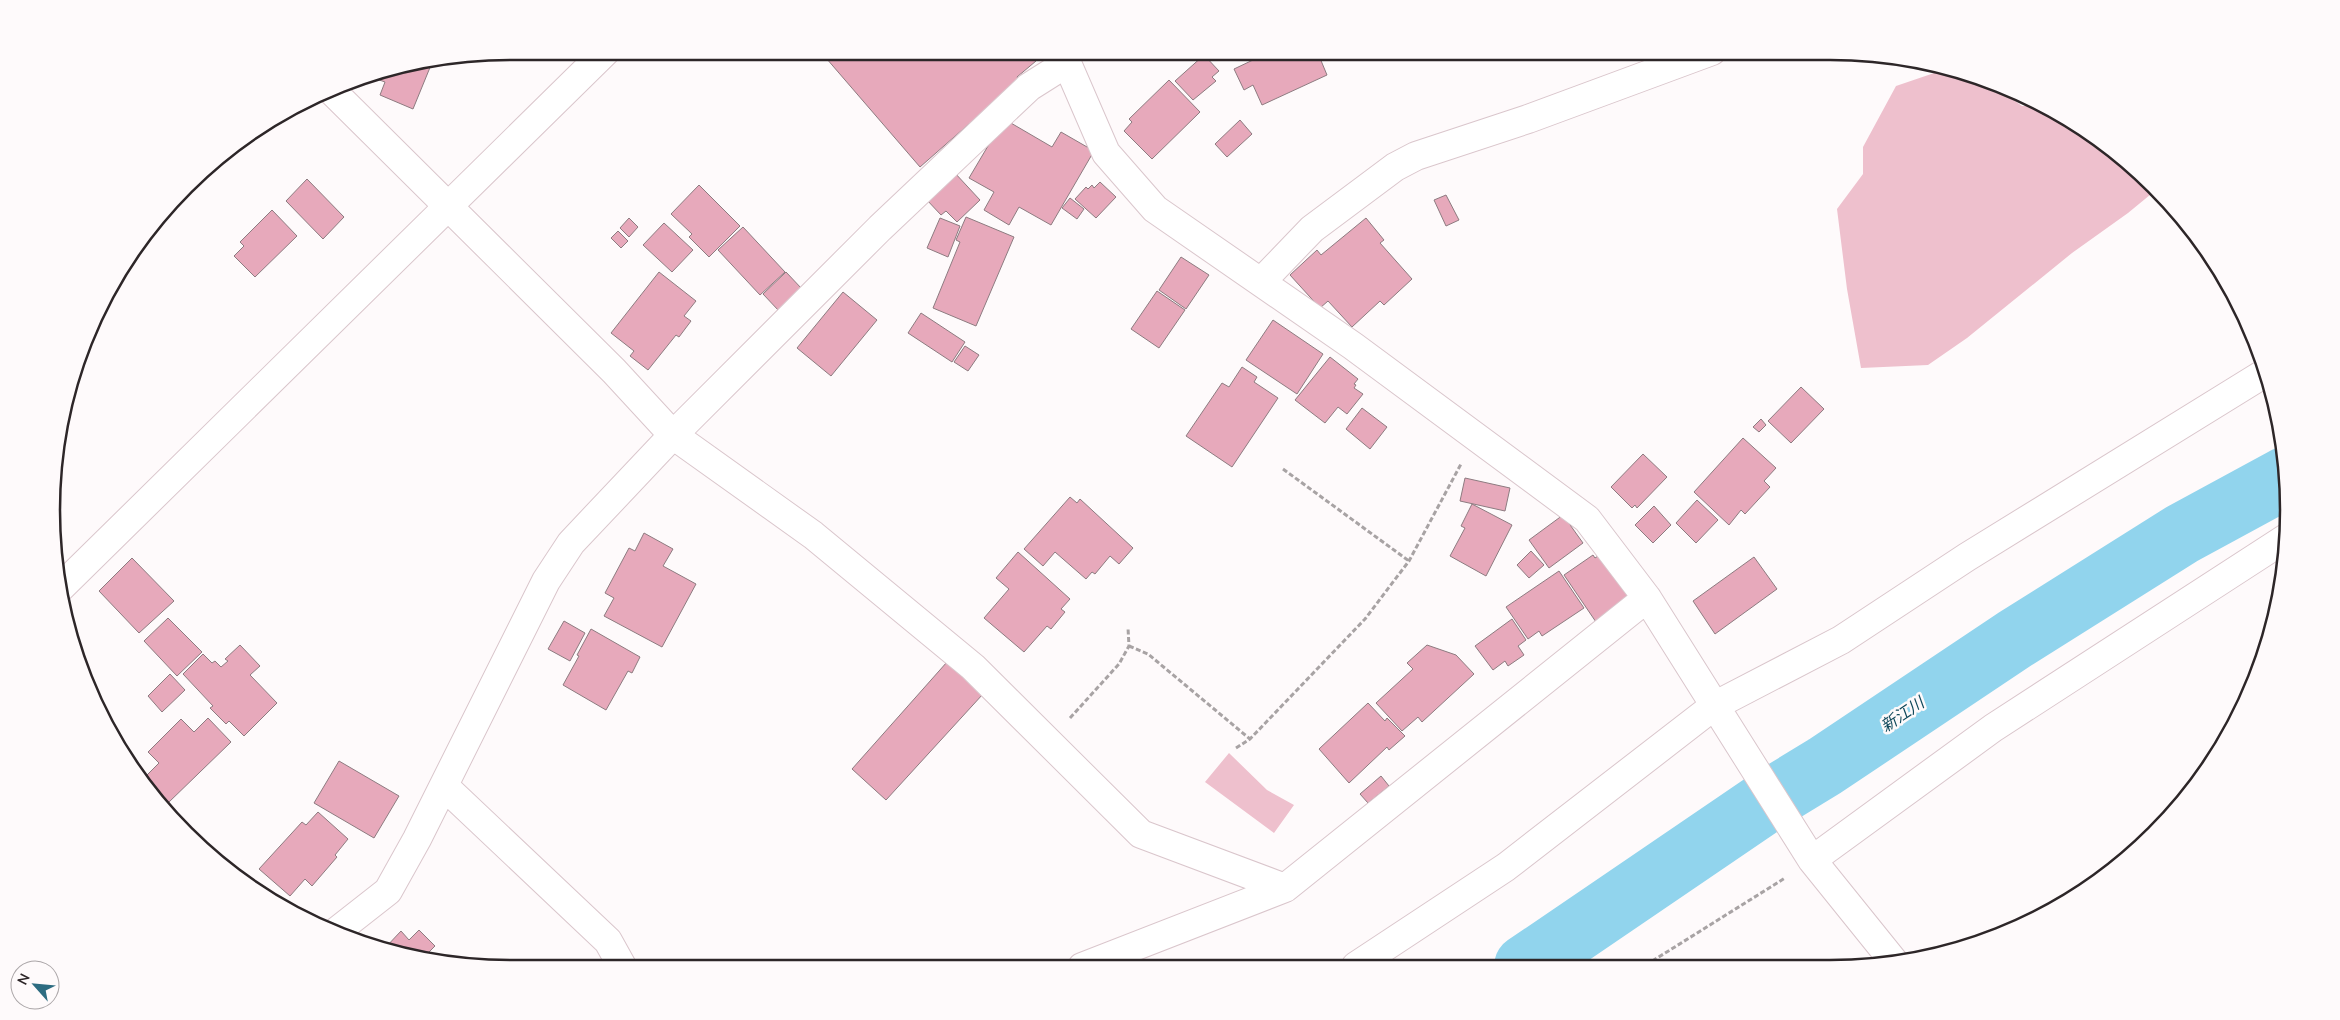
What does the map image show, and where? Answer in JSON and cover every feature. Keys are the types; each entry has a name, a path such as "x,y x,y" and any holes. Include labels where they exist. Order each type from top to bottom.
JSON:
{"street":[{"path":"66,582 597,60"},
{"path":"342,928 388,891 444,786 546,581 571,543 673,435 880,228 1029,87 1062,60"},
{"path":"1067,60 1106,153 1155,209 1261,282 1587,519 1647,598 1807,852 1889,956"},
{"path":"1261,282 1312,229 1395,167 1416,156 1528,119 1688,60"},
{"path":"336,95 614,371 673,435 814,535 972,667 1141,834 1285,888"},
{"path":"1365,960 1506,866 1717,711 1841,640 1967,557 2260,376"},
{"path":"1807,852 1993,728 2279,543"},
{"path":"1100,960 1285,888 1647,598"},
{"path":"444,786 608,941 619,960"}],"path":[{"path":"1236,748 1250,739 1365,619 1410,561 1474,436"},
{"path":"1283,469 1410,561"},
{"path":"1048,742 1119,664 1129,646 1128,628"},
{"path":"1129,646 1148,654 1250,739"},
{"path":"1654,960 1807,852"}],"shaded area":[{"path":"1935,73 2002,94 2022,106 2029,106 2055,120 2080,136 2127,172 2150,195 2072,253 1967,338 1928,365 1861,368 1847,289 1837,209 1863,174 1863,147 1896,86"},
{"path":"1229,753 1267,790 1294,805 1274,833 1205,782"}],"building":[{"path":"828,60 1035,60 1017,77 1019,80 920,167"},
{"path":"1198,60 1209,60 1219,71 1212,77 1216,81 1193,100 1175,81"},
{"path":"1253,60 1321,60 1327,75 1262,105 1253,85 1244,90 1234,69"},
{"path":"430,68 413,109 380,95 385,82 379,80"},
{"path":"1169,80 1200,112 1152,159 1124,131 1132,122 1129,119"},
{"path":"1004,119 1052,147 1061,132 1094,151 1051,225 1019,207 1009,225 984,210 994,192 969,178"},
{"path":"1240,120 1252,134 1227,157 1215,144"},
{"path":"954,172 980,200 957,222 946,211 941,215 926,199"},
{"path":"307,179 344,217 323,239 286,201"},
{"path":"1100,182 1116,197 1096,218 1075,199 1086,187 1088,189 1092,185 1094,188"},
{"path":"699,185 740,226 709,257 689,237 692,234 671,214"},
{"path":"1446,195 1459,220 1446,226 1434,200"},
{"path":"1070,198 1084,209 1077,219 1062,208"},
{"path":"272,210 297,236 255,277 234,256 244,246 240,242"},
{"path":"966,217 1014,237 976,326 933,308 960,242 956,240"},
{"path":"629,218 638,227 629,237 620,228"},
{"path":"940,218 960,226 948,257 927,248"},
{"path":"1366,218 1384,240 1380,243 1412,279 1384,305 1380,301 1352,327 1328,301 1320,308 1290,275 1317,250 1321,255"},
{"path":"664,223 693,250 672,272 643,245"},
{"path":"743,227 785,272 760,295 718,250"},
{"path":"618,231 628,241 621,248 611,238"},
{"path":"1181,257 1209,275 1186,309 1159,290"},
{"path":"659,272 696,301 684,316 691,321 679,337 676,335 648,370 630,356 634,351 611,333"},
{"path":"786,272 802,289 779,311 763,294"},
{"path":"1157,291 1185,310 1159,348 1131,329"},
{"path":"843,292 877,320 831,376 797,348"},
{"path":"921,313 965,342 952,362 908,333"},
{"path":"1273,320 1323,354 1297,394 1246,360"},
{"path":"965,346 979,355 968,371 954,362"},
{"path":"1330,357 1358,379 1354,384 1356,385 1354,388 1363,394 1347,414 1338,407 1325,423 1295,400"},
{"path":"1242,367 1257,377 1254,382 1278,398 1232,467 1186,436 1222,383 1229,387"},
{"path":"1801,387 1824,409 1791,443 1768,421"},
{"path":"1362,408 1387,427 1370,449 1346,429"},
{"path":"1761,419 1766,425 1759,432 1753,427"},
{"path":"1743,438 1776,468 1764,481 1770,487 1745,514 1741,510 1729,525 1694,492"},
{"path":"1643,454 1667,477 1637,508 1635,505 1632,508 1611,487"},
{"path":"1465,478 1510,488 1505,511 1460,501"},
{"path":"1070,497 1077,503 1080,499 1133,548 1119,564 1110,556 1095,574 1092,572 1086,579 1055,552 1043,566 1024,549"},
{"path":"1697,500 1718,520 1696,543 1676,523"},
{"path":"1472,504 1512,525 1486,576 1450,556 1465,528 1461,526"},
{"path":"1654,506 1671,525 1653,543 1635,525"},
{"path":"1563,515 1583,543 1549,568 1529,540"},
{"path":"644,533 673,549 663,566 696,584 662,647 604,616 614,598 605,593 629,548 635,551"},
{"path":"1531,551 1544,565 1529,578 1517,565"},
{"path":"1018,552 1070,599 1061,609 1065,612 1051,629 1047,626 1024,652 984,618 1009,589 996,578"},
{"path":"1601,554 1628,593 1627,600 1596,622 1564,575 1593,555 1595,558"},
{"path":"1754,557 1777,589 1715,634 1693,601"},
{"path":"132,558 174,601 139,633 99,591"},
{"path":"1559,571 1584,608 1542,636 1539,631 1528,639 1506,607"},
{"path":"168,618 202,652 177,676 144,641"},
{"path":"1512,619 1526,640 1518,646 1524,655 1508,666 1505,661 1493,670 1475,646"},
{"path":"564,621 585,633 570,661 548,649"},
{"path":"591,629 640,657 632,673 628,671 606,710 563,685"},
{"path":"240,645 260,666 250,675 277,703 244,736 229,721 226,724 210,708 213,706 183,674 203,654 212,663 215,661 221,667 228,661 225,659"},
{"path":"1427,645 1456,655 1474,674 1422,722 1418,717 1402,731 1376,703 1413,669 1407,663"},
{"path":"947,662 983,694 886,800 852,769"},
{"path":"170,674 185,690 162,712 148,696"},
{"path":"1368,703 1385,721 1387,718 1405,736 1389,750 1387,747 1349,783 1319,749"},
{"path":"208,718 231,742 168,803 147,775 159,763 148,752 181,719 194,732"},
{"path":"339,761 399,796 374,838 314,803"},
{"path":"1381,776 1389,786 1368,803 1360,794"},
{"path":"318,812 348,839 335,855 337,857 312,886 305,879 290,896 259,869 302,822 306,825"},
{"path":"419,930 435,946 429,952 389,944 401,931 409,940"}],"waterway":[{"name":"新江川","path":"1534,960 1766,802 1825,766 2015,639 2182,534 2279,481"}]}
